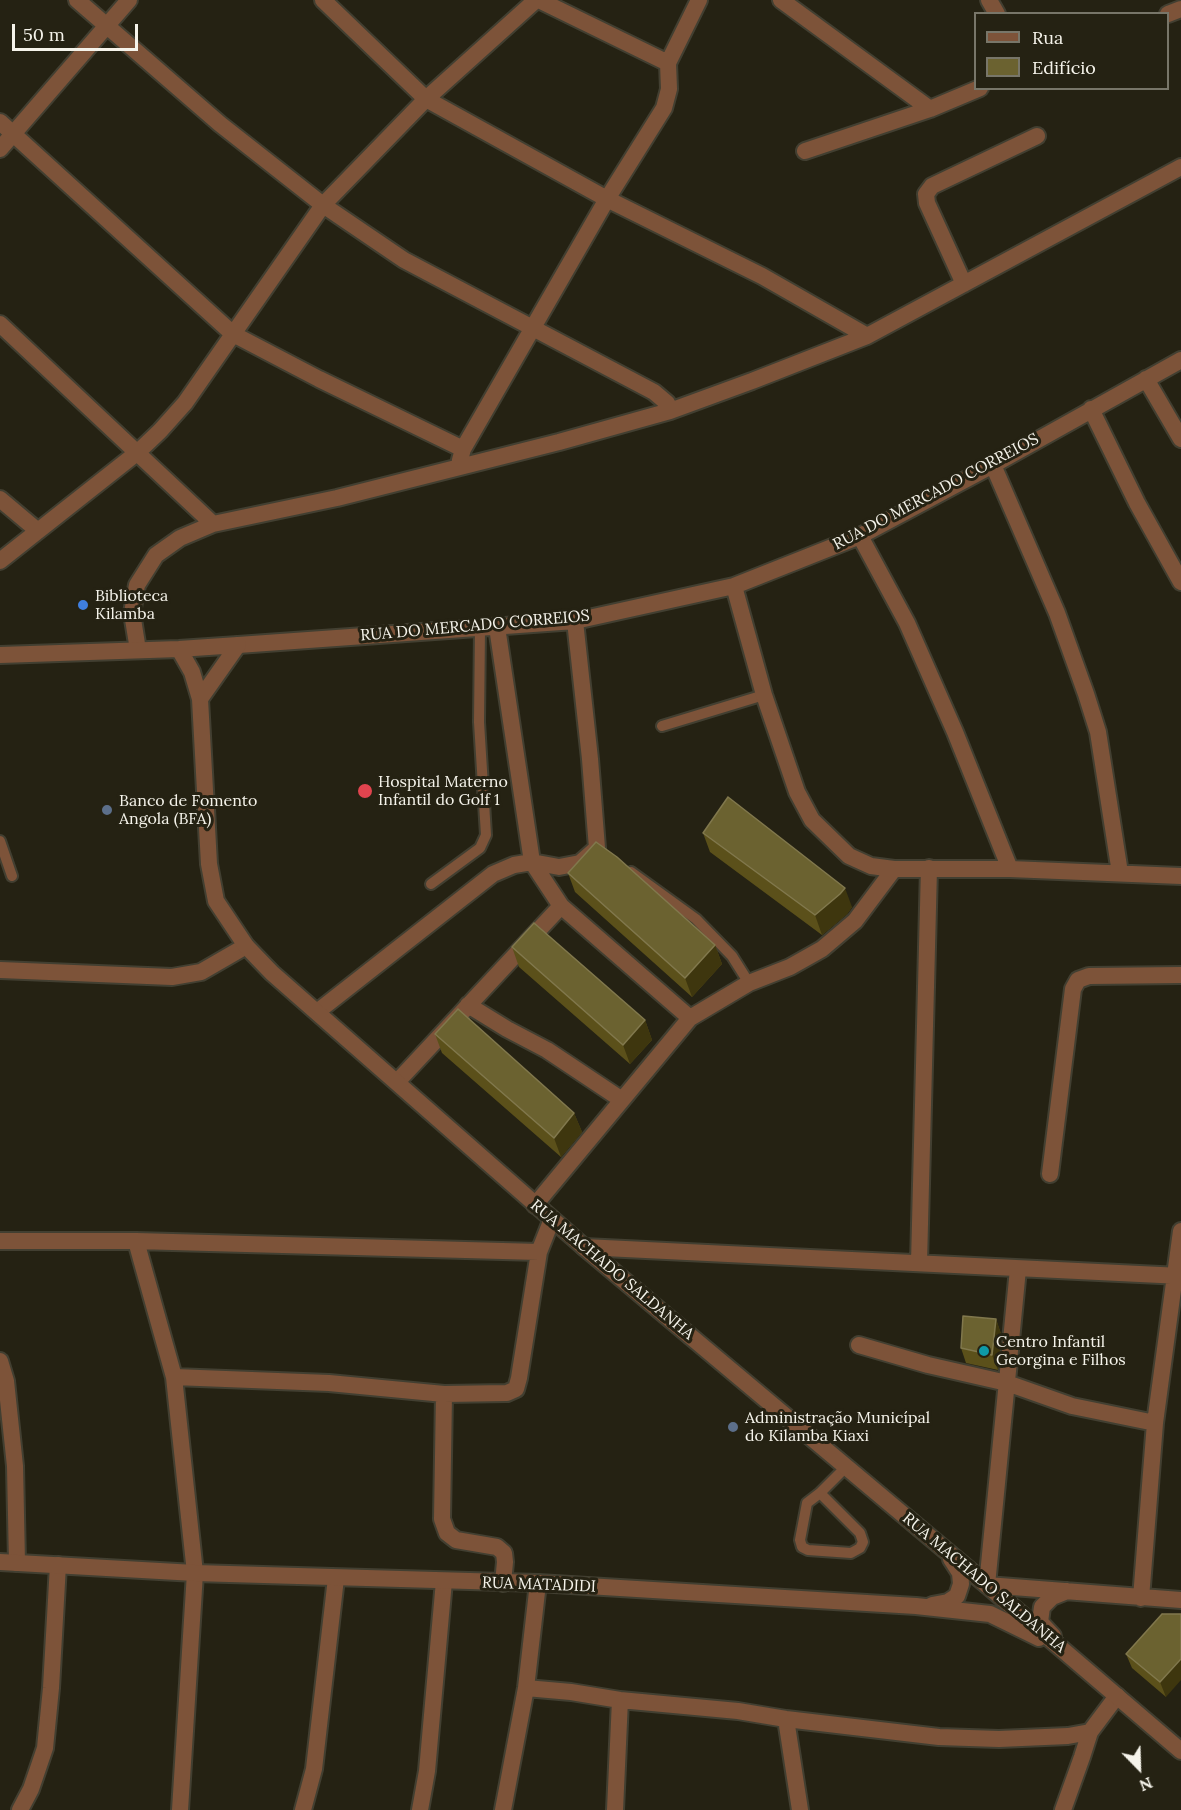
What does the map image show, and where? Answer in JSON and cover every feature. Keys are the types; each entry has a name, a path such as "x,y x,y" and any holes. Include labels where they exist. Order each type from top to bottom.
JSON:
{"street":[{"path":"77,0 220,124 323,205 404,260 654,392 667,403 670,411"},
{"path":"0,148 129,0"},
{"path":"323,0 426,99 607,199 762,276 867,336"},
{"path":"0,561 138,452 160,431 185,403 323,205 426,99 537,0 668,63"},
{"path":"458,466 464,449 532,328 607,199 664,108 669,89 668,63 699,0"},
{"path":"781,0 930,109"},
{"path":"806,151 930,109 975,90"},
{"path":"0,122 233,334 464,449"},
{"path":"964,284 927,203 927,194 932,186 1037,136"},
{"path":"138,650 132,613 138,585 156,555 180,538 213,524 337,498 559,442 670,411 867,336 1181,167"},
{"path":"0,324 213,524"},
{"name":"RUA DO MERCADO CORREIOS","path":"0,655 179,649 575,621 734,586 860,536 1181,360"},
{"path":"1146,379 1181,439"},
{"path":"1091,409 1137,503 1181,582"},
{"path":"993,465 1057,613 1089,703 1098,732 1120,873"},
{"path":"0,499 38,531"},
{"path":"860,536 907,623 955,732 1010,869"},
{"path":"734,586 764,695 797,792 812,820 849,856 872,866 894,869 1010,869 1181,876"},
{"path":"317,1012 493,874 514,865 532,862 558,867 580,862 601,851 575,621"},
{"path":"488,627 532,862 561,906 690,1018"},
{"path":"200,699 238,645"},
{"name":"RUA MACHADO SALDANHA","path":"179,649 192,672 200,699 209,864 216,901 246,945 272,973 584,1247 1181,1751"},
{"path":"920,1263 929,868"},
{"path":"535,1204 690,1018 749,983 790,967 822,949 855,921 894,869"},
{"path":"397,1082 561,906"},
{"path":"0,970 172,977 201,972 246,945"},
{"path":"1050,1174 1072,989 1078,980 1089,976 1181,975"},
{"path":"468,1005 547,1050 622,1100"},
{"path":"174,1377 328,1383 444,1394 507,1393 516,1389 519,1378 539,1252 552,1219"},
{"path":"1142,1598 1155,1423 1179,1276 1181,1231"},
{"path":"0,1241 136,1241 539,1252"},
{"path":"136,1241 174,1377 195,1573 180,1810"},
{"path":"584,1247 1179,1276"},
{"path":"1018,1269 987,1585 1181,1600"},
{"path":"859,1345 928,1365 1007,1383 1072,1406 1155,1423"},
{"path":"0,1361 6,1381 15,1466 17,1563"},
{"path":"444,1394 442,1519 447,1533 456,1540 497,1547 504,1553 506,1562 503,1583"},
{"path":"916,1606 948,1602 957,1596 961,1584 960,1573 945,1550"},
{"name":"RUA MATADIDI","path":"0,1562 195,1573 538,1583 916,1606 990,1614 1028,1631 1068,1654"},
{"path":"20,1810 31,1789 45,1748 58,1566"},
{"path":"303,1810 314,1769 336,1578"},
{"path":"420,1810 427,1771 444,1581"},
{"path":"503,1810 526,1688 538,1583"},
{"path":"1068,1591 1052,1597 1042,1607 1040,1622 1068,1654"},
{"path":"526,1688 959,1738 1068,1736 1090,1732"},
{"path":"1063,1810 1090,1732 1117,1695"},
{"path":"615,1810 620,1700"},
{"path":"786,1719 800,1810"}],"lane":[{"path":"430,884 480,848 486,835 479,722 488,627"},
{"path":"662,726 764,695"},
{"path":"0,841 12,876"},
{"path":"623,866 696,919 732,956 749,983"},
{"path":"820,1493 860,1533 863,1542 860,1548 851,1553 808,1550 802,1547 800,1540 807,1503 846,1467"}],"building":[{"path":"728,797 845,888 815,915 703,833"},
{"path":"596,842 617,857 715,945 685,978 568,873"},
{"path":"534,923 645,1020 623,1045 512,947"},
{"path":"458,1009 574,1113 554,1138 435,1034"},
{"path":"963,1316 996,1319 992,1355 961,1348"},
{"path":"1162,1614 1181,1614 1181,1659 1160,1682 1126,1654"}],"place":[{"name":"Biblioteca Kilamba","path":"83,605"},
{"name":"Hospital Materno Infantil do Golf 1","path":"365,791"},
{"name":"Banco de Fomento Angola (BFA)","path":"107,810"},
{"name":"Centro Infantil Georgina e Filhos","path":"984,1351"},
{"name":"Administração Municípal do Kilamba Kiaxi","path":"733,1427"}]}
